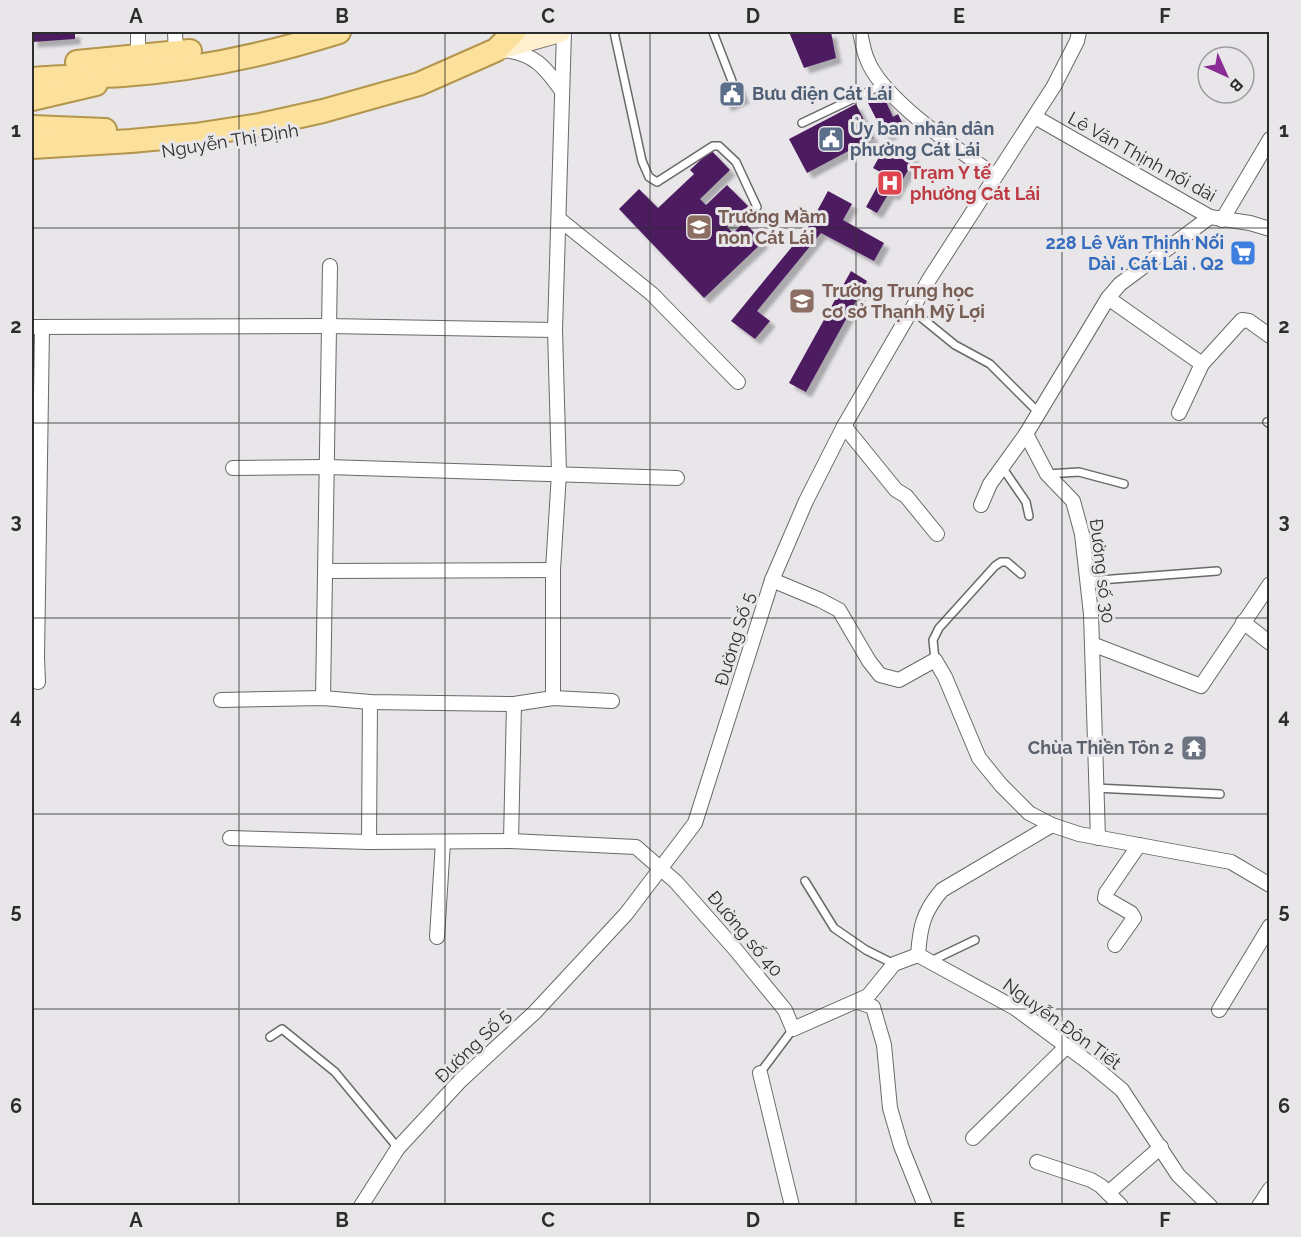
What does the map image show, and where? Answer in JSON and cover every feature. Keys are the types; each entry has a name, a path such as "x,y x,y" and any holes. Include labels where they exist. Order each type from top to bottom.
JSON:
{"main road":[{"path":"32,99 81,89 176,51 241,59 276,51 304,34 339,32"},
{"path":"496,50 514,32"},
{"name":"Nguyễn Thị Định","path":"32,147 195,135 260,125 323,111 419,84 496,50 560,32"},
{"path":"33,73 65,63 88,62 133,68"},
{"path":"33,73 59,76 133,68"},
{"name":"Nguyễn Thị Định","path":"32,160 184,152 334,124 383,107 419,84"},
{"name":"Nguyễn Thị Định","path":"32,127 195,135"}],"street":[{"path":"133,68 138,32"},
{"path":"553,698 553,570 559,473 555,330 564,32"},
{"path":"860,32 867,60 882,85 925,124 995,176"},
{"name":"Đường Số 5","path":"361,1206 398,1148 461,1080 535,1012 626,914 695,823 772,580 806,501 844,426 912,310 1054,86 1077,41 1079,32"},
{"path":"496,50 516,51 529,56 547,70 562,91"},
{"name":"Lê Văn Thịnh nối dài","path":"1035,117 1216,219 1250,223 1269,229"},
{"path":"981,505 990,484 1026,434 1108,298 1120,284 1216,219 1269,140"},
{"path":"559,219 652,294 738,382"},
{"path":"323,698 330,266"},
{"path":"1108,298 1202,364"},
{"path":"1179,413 1202,364 1242,320 1250,321 1269,336"},
{"path":"38,682 37,327 555,330"},
{"path":"844,426 896,490 906,496 937,534"},
{"name":"Đường số 30","path":"1026,434 1047,474 1073,501 1082,534 1092,644 1098,838"},
{"path":"233,468 327,466 677,478"},
{"path":"326,572 553,570"},
{"path":"772,580 839,610 868,661 880,675 899,680 935,660 945,677 979,758 1001,785 1029,813 1052,825 1098,838 1231,862 1269,885"},
{"path":"1092,644 1201,686 1269,584"},
{"path":"1244,622 1269,643"},
{"path":"221,700 323,698 370,702 514,704 553,698 612,701"},
{"path":"369,842 370,702"},
{"path":"511,841 514,704"},
{"path":"793,1029 868,996 894,964 924,958 922,923 929,904 942,890 1052,825"},
{"name":"Đường số 40","path":"230,838 369,842 511,841 636,847 662,868 735,949 785,1010 793,1029"},
{"path":"437,937 442,842"},
{"path":"1115,945 1134,918 1105,898 1106,893 1139,845"},
{"path":"1219,1010 1269,926"},
{"name":"Nguyễn Đôn Tiết","path":"924,958 1015,1008 1122,1090 1179,1175 1210,1206"},
{"path":"858,1002 873,1007 884,1045 890,1108 901,1146 925,1206"},
{"path":"973,1138 1067,1047"},
{"path":"760,1073 792,1206"},
{"path":"1108,1193 1161,1147"},
{"path":"1037,1162 1091,1180 1122,1206"},
{"path":"1258,1206 1269,1189"}],"lane":[{"path":"615,32 642,161 649,177 657,182 713,146 718,146 736,162 757,207"},
{"path":"713,32 732,81"},
{"path":"802,123 882,85"},
{"path":"912,310 955,345 990,364 1038,412"},
{"path":"1002,467 1026,502 1029,516"},
{"path":"1047,474 1079,472 1124,484"},
{"path":"935,660 933,640 939,628 995,566 1000,562 1007,562 1021,574"},
{"path":"1088,581 1217,571"},
{"path":"1095,788 1220,794"},
{"path":"805,881 834,928 867,951 894,964"},
{"path":"924,958 975,940"},
{"path":"270,1037 282,1029 335,1072 398,1148"},
{"path":"760,1073 793,1029"}],"building":[{"path":"32,32 75,32 75,39 32,42"},
{"path":"789,32 831,32 836,58 804,68"},
{"name":"Bưu điện Cát Lái","path":"737,81 744,98 726,106 719,89"},
{"path":"882,93 893,117 898,114 903,124 885,136 867,101"},
{"name":"Ủy ban nhân dân phường Cát Lái","path":"856,104 873,138 807,173 789,139"},
{"name":"Trạm Y tế phường Cát Lái","path":"887,143 915,158 894,195 889,193 877,213 866,207 884,174 873,168"},
{"path":"711,150 730,170 700,199 706,205 727,185 749,207 727,227 733,233 744,222 763,242 704,298 619,209 639,189 658,208 694,174 690,170"},
{"path":"828,191 852,204 843,220 884,243 874,261 821,233 757,311 770,321 755,339 731,321 809,226"},
{"path":"851,271 867,281 806,392 789,383"}],"place":[{"name":"Bưu điện Cát Lái","path":"732,94"},
{"name":"Ủy ban nhân dân phường Cát Lái","path":"831,139"},
{"name":"Trạm Y tế phường Cát Lái","path":"890,183"},
{"name":"Trường Mầm non Cát Lái","path":"699,227"},
{"name":"228 Lê Văn Thịnh Nối Dài . Cát Lái . Q2","path":"1243,253"},
{"name":"Trường Trung học cơ sở Thạnh Mỹ Lợi","path":"802,301"},
{"name":"Chùa Thiền Tôn 2","path":"1194,748"}]}
